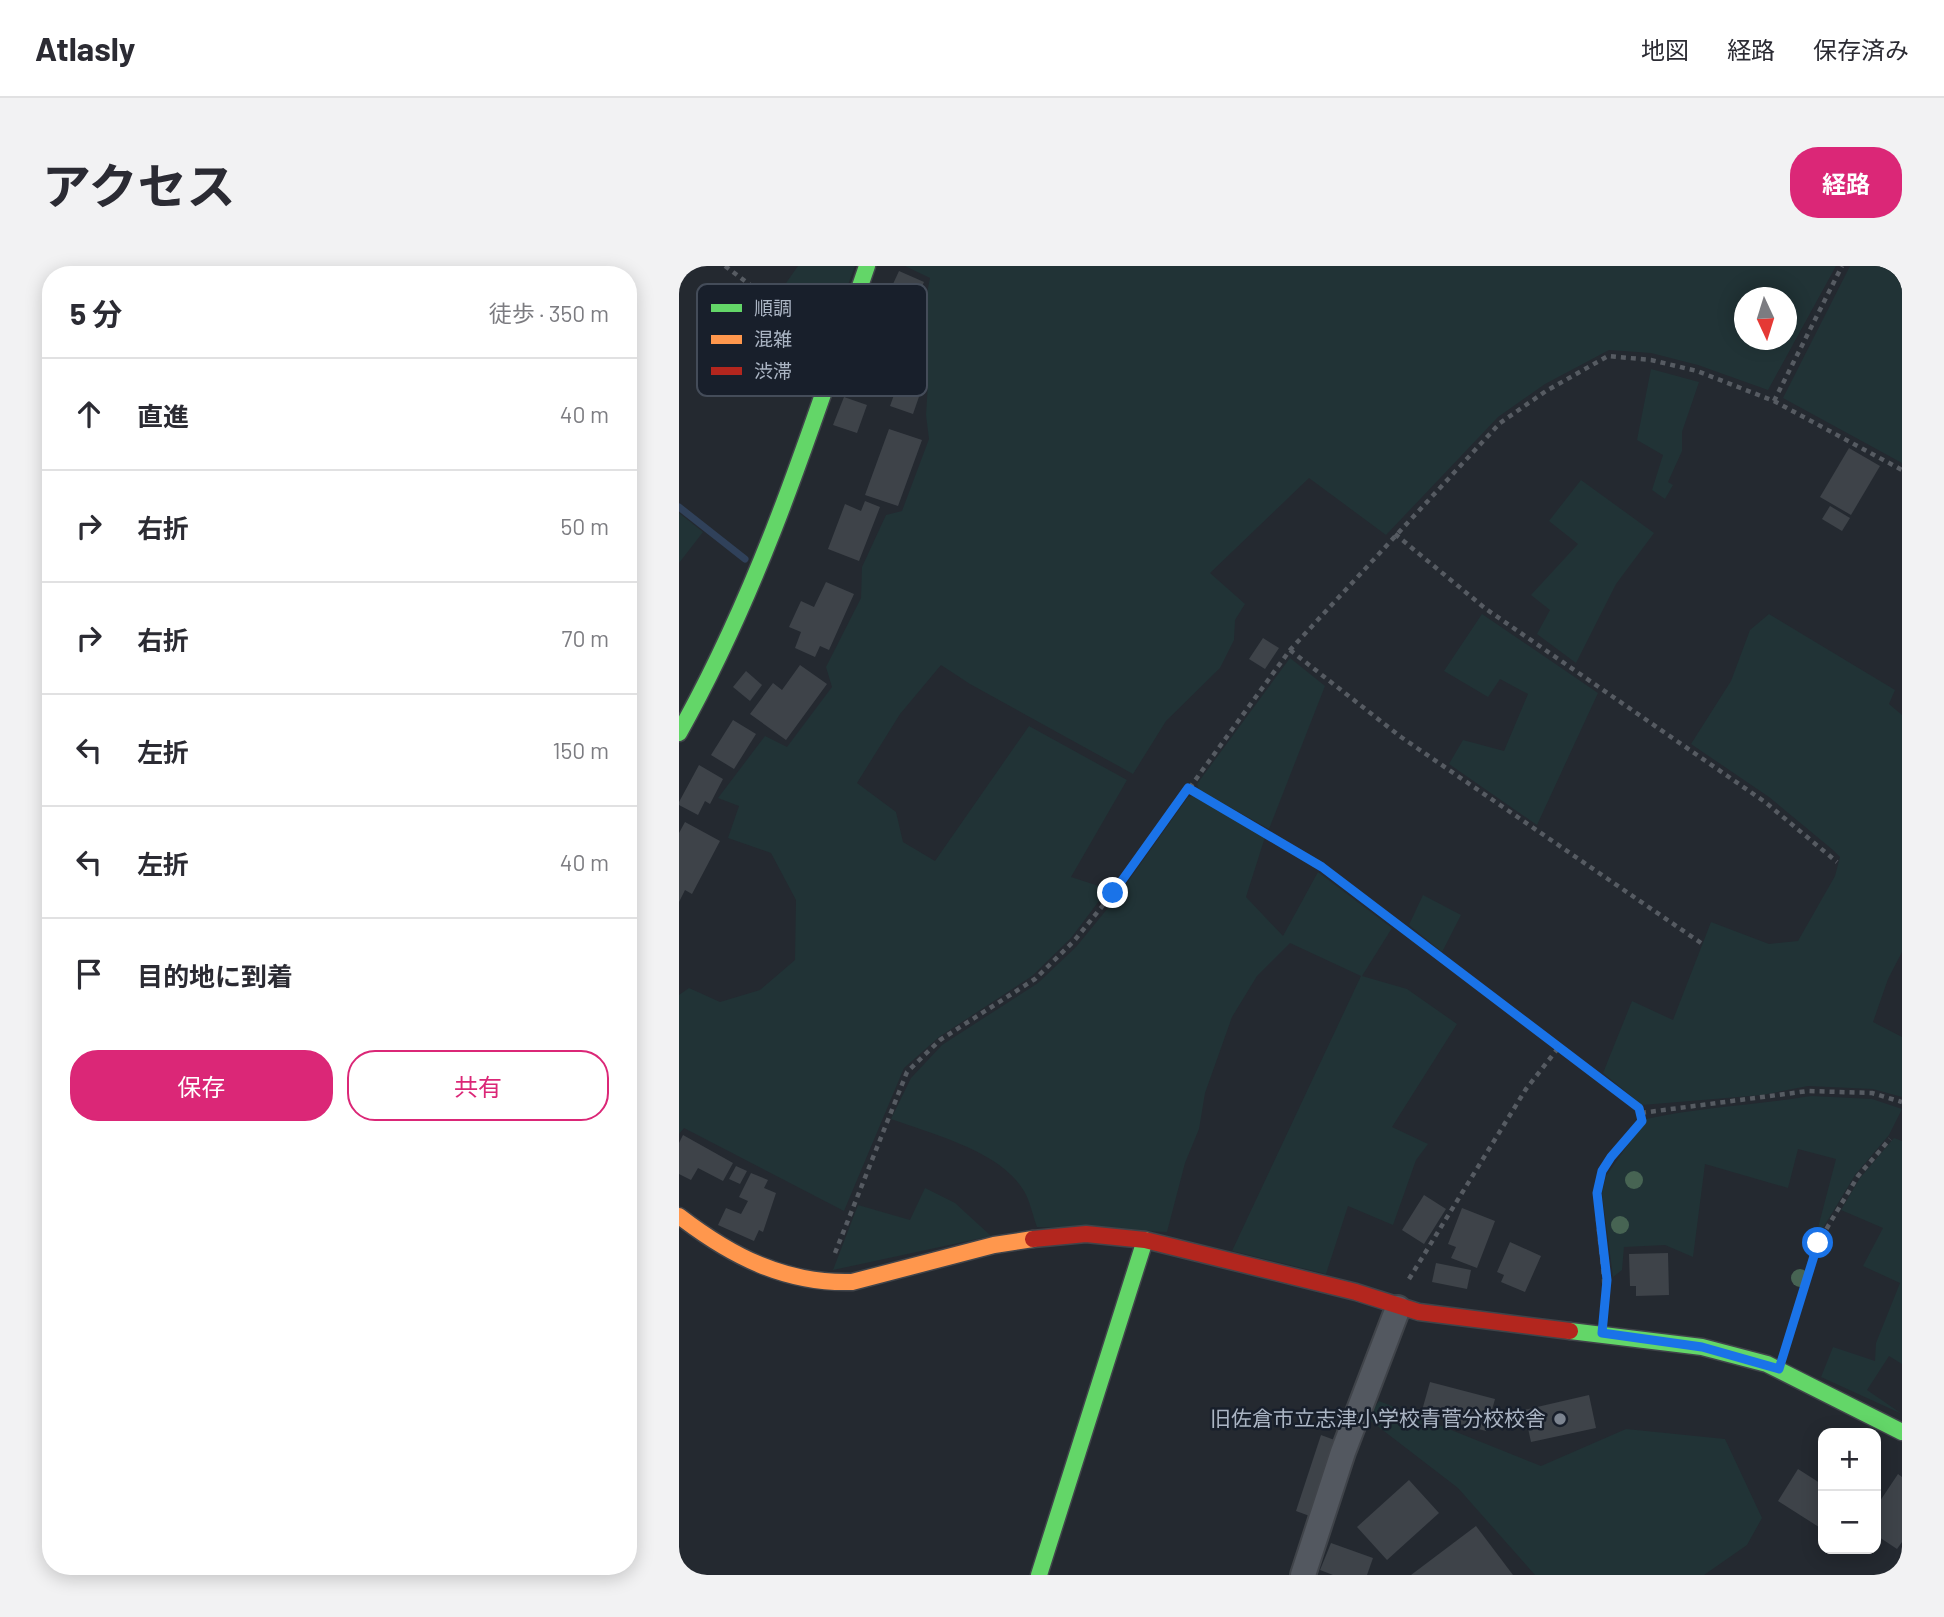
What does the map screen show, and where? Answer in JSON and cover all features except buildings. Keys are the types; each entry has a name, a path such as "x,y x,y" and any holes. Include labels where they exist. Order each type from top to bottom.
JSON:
{"street":[{"path":"861,284 867,266"},
{"path":"679,733 708,685 754,583 821,396"},
{"path":"679,1216 705,1237 750,1261 804,1282 824,1284 852,1282 994,1245 1040,1238 1086,1234 1145,1240 1356,1292 1395,1307 1702,1347 1779,1369 1902,1432"},
{"path":"1039,1575 1145,1240"},
{"path":"1303,1575 1343,1452 1395,1307"}],"path":[{"path":"725,266 749,284"},
{"path":"1774,401 1842,266"},
{"path":"824,1284 865,1171 907,1072 940,1040 1035,979 1074,941 1113,893 1290,650 1500,423 1546,391 1608,355 1651,360 1697,371 1774,401 1902,470"},
{"path":"1395,534 1486,609 1765,802 1837,862"},
{"path":"1290,650 1401,737 1701,943"},
{"path":"1188,788 1322,867 1559,1047 1641,1113 1642,1121 1602,1171 1597,1193 1607,1280 1602,1333"},
{"path":"1395,1307 1526,1089 1559,1047"},
{"path":"1641,1113 1808,1091 1872,1093 1902,1102"},
{"path":"1779,1369 1818,1243 1858,1176 1889,1139"}],"shaded area":[{"path":"798,266 855,266 848,284 785,284"},
{"path":"905,266 1836,266 1797,337 1797,287 1734,287 1734,350 1790,350 1768,390 1698,365 1651,353 1609,350 1545,384 1498,417 1386,535 1309,478 1210,573 1245,604 1235,620 1234,640 1220,668 1166,721 1133,774 970,684 941,665 900,714 857,783 896,812 903,842 935,861 1029,726 1127,780 1071,877 1108,889 1071,938 1032,976 939,1037 904,1068 844,1211 684,1128 679,1134 679,995 689,988 720,1002 760,990 795,960 796,900 771,853 728,838 739,806 718,798 765,736 787,747 832,687 826,667 861,598 862,567 886,515 902,511 929,439 926,415 927,293 930,278"},
{"path":"1850,266 1902,266 1902,463 1783,398"},
{"path":"1651,369 1699,382 1682,432 1682,451 1668,482 1673,485 1665,499 1652,490 1663,455 1637,440"},
{"path":"1581,480 1654,533 1616,584 1576,663 1537,634 1550,610 1531,595 1578,544 1549,521"},
{"path":"679,513 703,532 679,563"},
{"path":"1482,614 1598,693 1537,825 1449,764 1463,740 1504,751 1528,694 1500,679 1488,697 1444,671"},
{"path":"1769,614 1895,690 1889,704 1902,715 1902,952 1888,979 1873,1022 1902,1037 1902,1097 1873,1089 1808,1086 1762,1095 1642,1105 1603,1073 1632,1001 1673,1020 1711,922 1769,944 1798,941 1835,876 1840,857 1769,797 1691,744 1731,681 1750,630"},
{"path":"1290,658 1325,686 1269,829 1199,790 1197,784"},
{"path":"1193,796 1265,837 1246,897 1283,936 1318,872 1392,928 1362,976 1407,989 1457,1024 1392,1127 1428,1144 1416,1160 1393,1225 1348,1206 1326,1274 1232,1251 1361,976 1290,943 1257,976 1232,1017 1205,1093 1199,1129 1185,1163 1167,1232 1037,1227 1024,1191 999,1165 964,1146 891,1119 911,1078 942,1045 1038,983 1076,947 1117,897 1188,797"},
{"path":"1423,895 1461,915 1442,952 1409,925"},
{"path":"1811,1096 1872,1099 1902,1109 1889,1135 1855,1175 1814,1243 1836,1159 1798,1149 1788,1188 1705,1164 1693,1257 1665,1245 1624,1247 1622,1270 1613,1277 1602,1193 1606,1176 1646,1119"},
{"path":"1894,1138 1902,1141 1902,1364 1889,1356 1867,1390 1902,1414 1821,1377 1833,1347 1875,1361 1876,1343 1900,1283 1863,1266 1883,1228 1841,1210 1860,1178"},
{"path":"925,1188 955,1203 991,1236 833,1270 858,1205 910,1220"},
{"path":"1379,1401 1541,1466 1626,1429 1725,1439 1762,1518 1747,1545 1704,1575 1535,1575 1458,1488 1367,1418"}],"waterway":[{"path":"679,507 745,559"}],"traffic: fast":[{"path":"861,284 867,266"},
{"path":"679,733 736,620 783,504 822,396"},
{"path":"1039,1575 1145,1240"},
{"path":"1570,1331 1702,1347 1767,1364 1902,1432"}],"traffic: slow":[{"path":"679,1216 719,1243 760,1265 782,1273 827,1281 852,1282 994,1245 1033,1239"}],"traffic: jam":[{"path":"1033,1239 1086,1234 1145,1240 1356,1292 1419,1312 1570,1331"}],"place":[{"name":"旧佐倉市立志津小学校青菅分校校舎","path":"1560,1419"}],"route":[{"path":"1113,893 1188,788 1322,867 1639,1108 1642,1121 1602,1171 1597,1193 1607,1280 1602,1333 1702,1347 1779,1369 1818,1243"}]}
